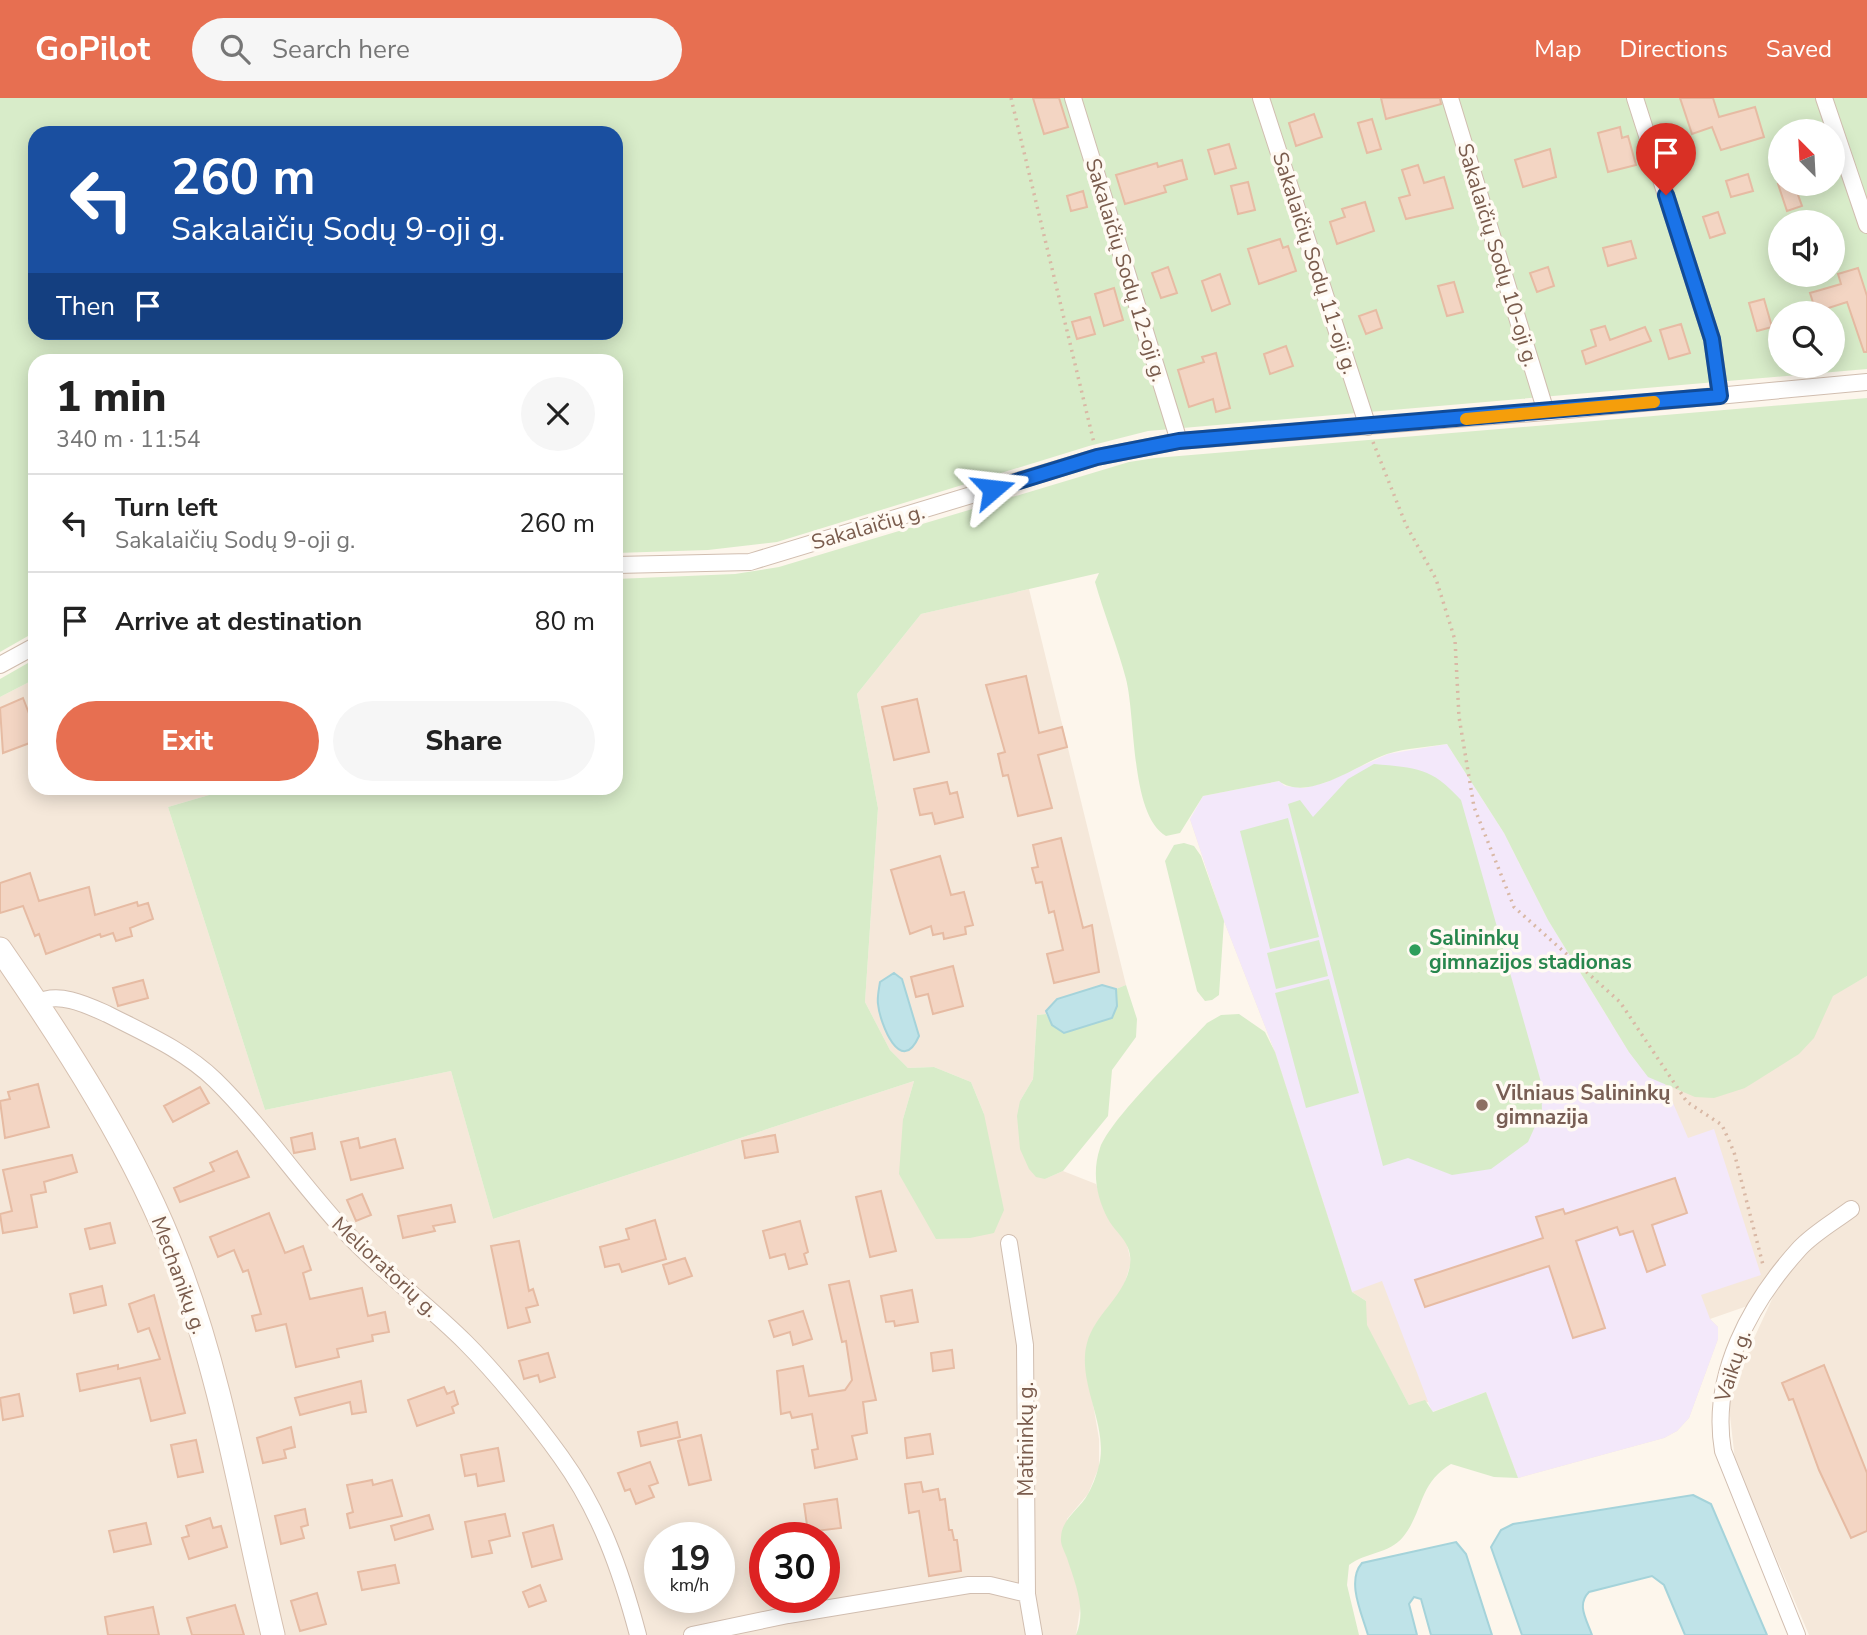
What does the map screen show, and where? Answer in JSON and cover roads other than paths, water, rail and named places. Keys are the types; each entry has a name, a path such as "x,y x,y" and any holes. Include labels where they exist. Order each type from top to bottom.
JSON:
{"main road":[{"name":"Mechanikų g.","path":"0,949 37,1003 110,1125 159,1218 177,1260 208,1354 273,1635"}],"street":[{"name":"Sakalaičių Sodų 12-oji g.","path":"1073,98 1179,441"},
{"name":"Sakalaičių Sodų 11-oji g.","path":"1261,98 1368,427"},
{"name":"Sakalaičių Sodų 10-oji g.","path":"1450,98 1546,412"},
{"path":"1635,98 1712,339 1720,396"},
{"path":"1824,98 1867,225"},
{"name":"Sakalaičių g.","path":"623,565 750,562 1097,457 1179,441 1546,412 1867,382"},
{"path":"0,665 28,650"},
{"name":"Melioratorių g.","path":"37,1003 55,997 89,1006 164,1042 188,1058 214,1080 308,1192 355,1242 467,1344 561,1457 594,1510 621,1571 638,1635"},
{"name":"Vaikų g.","path":"1797,1635 1739,1497 1723,1451 1718,1423 1720,1398 1734,1353 1756,1303 1802,1246 1851,1209"},
{"name":"Matininkų g.","path":"1009,1242 1026,1345 1027,1594 1034,1635"},
{"path":"692,1635 788,1615 969,1585 990,1585 1027,1594"}],"water":[{"path":"894,973 902,979 919,1036 912,1047 905,1051 892,1043 878,1004 880,982"},
{"path":"1102,985 1116,989 1117,1006 1112,1018 1064,1033 1052,1025 1046,1011 1057,999"},
{"path":"1693,1495 1711,1504 1767,1635 1685,1635 1664,1585 1652,1576 1589,1592 1583,1607 1592,1635 1522,1635 1491,1547 1501,1530 1513,1524"},
{"path":"1456,1542 1466,1554 1492,1635 1431,1635 1421,1599 1414,1597 1409,1604 1417,1635 1368,1635 1355,1588 1357,1570 1362,1563"}],"place":[{"name":"Salininkų gimnazijos stadionas","path":"1415,950"},
{"name":"Vilniaus Salininkų gimnazija","path":"1482,1105"}]}
